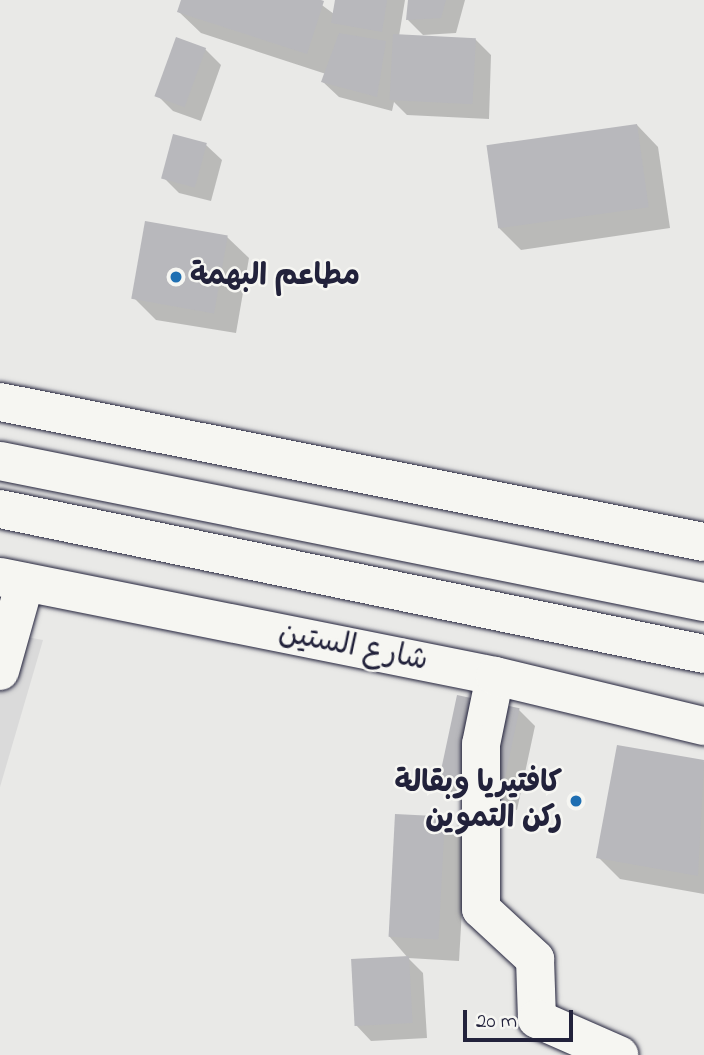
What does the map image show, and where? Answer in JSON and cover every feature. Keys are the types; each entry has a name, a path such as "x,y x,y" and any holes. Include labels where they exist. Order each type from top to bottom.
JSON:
{"main road":[{"path":"0,402 703,537"},
{"path":"0,461 704,602"},
{"path":"0,509 704,654"},
{"path":"0,671 12,579"},
{"name":"شارع الستين","path":"12,579 495,676 704,726"},
{"path":"495,676 481,744 481,909 535,959 537,1020 619,1055"}],"shaded area":[{"path":"0,632 43,640 0,787"}],"building":[{"path":"181,0 324,1 307,54 177,12"},
{"path":"335,0 387,0 382,32 331,23"},
{"path":"408,0 446,0 441,18 406,20"},
{"path":"339,33 386,41 377,97 321,82"},
{"path":"393,34 476,38 472,104 390,100"},
{"path":"176,37 206,48 185,107 154,96"},
{"path":"637,124 649,207 498,228 486,145"},
{"path":"173,134 207,143 195,187 161,178"},
{"path":"145,221 228,236 214,313 131,299"},
{"path":"457,695 520,708 501,795 438,782"},
{"path":"617,745 704,760 698,876 596,858"},
{"path":"395,814 445,817 438,939 389,937"},
{"path":"409,956 413,1023 355,1026 351,959"}],"place":[{"name":"مطاعم البهمة","path":"176,277"},
{"name":"كافتيريا وبقالة ركن التموين","path":"576,801"}]}
